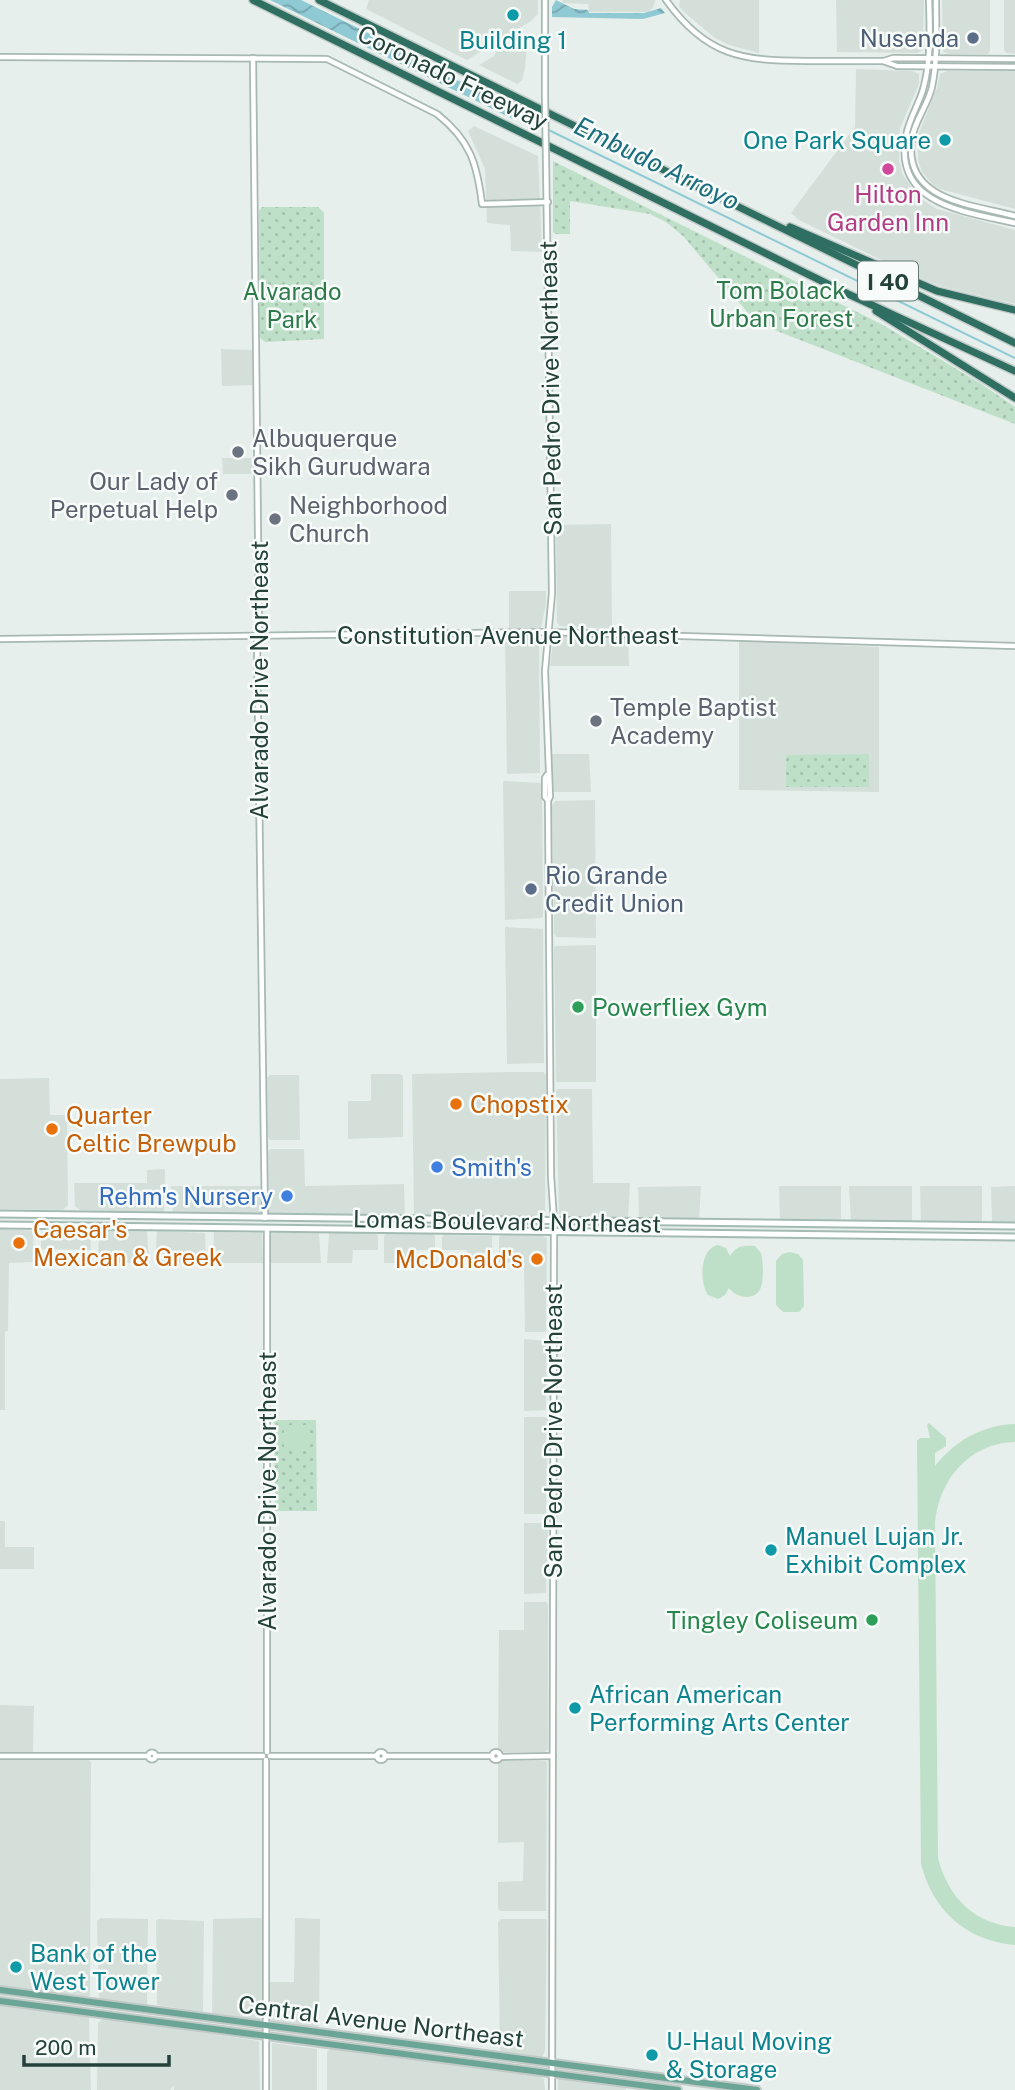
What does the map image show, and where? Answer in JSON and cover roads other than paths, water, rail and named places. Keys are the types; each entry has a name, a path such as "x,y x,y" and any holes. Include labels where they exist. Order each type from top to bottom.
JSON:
{"highway":[{"name":"Coronado Freeway","path":"253,0 848,294 1015,371"},
{"name":"Coronado Freeway","path":"319,0 1015,343"},
{"path":"761,217 937,291 1015,310"},
{"path":"848,294 1015,398"}],"main road":[{"name":"Lomas Boulevard Northeast","path":"0,1214 1015,1226"},
{"name":"Lomas Boulevard Northeast","path":"0,1225 1015,1237"},
{"name":"Central Avenue Northeast","path":"0,1990 757,2090"},
{"path":"0,2001 678,2090"}],"street":[{"name":"San Pedro Drive Northeast","path":"545,0 552,593 545,654 547,775 550,784 551,1176 554,1222 552,2090"},
{"path":"666,0 698,36 722,50 741,56 775,61 883,61 897,65 1015,66"},
{"path":"929,0 927,66 922,92 908,126 904,146 908,173 916,187 935,202 1015,223"},
{"path":"936,0 935,58 930,94 913,135 914,162 918,176 925,185 942,196 1015,216"},
{"path":"0,57 327,59 437,114 460,135 477,169 482,204 548,202"},
{"name":"Alvarado Drive Northeast","path":"253,58 265,1218"},
{"path":"883,61 893,58 1015,59"},
{"name":"Constitution Avenue Northeast","path":"0,639 548,632 1015,646"},
{"name":"Alvarado Drive Northeast","path":"266,2090 267,1229"},
{"path":"0,1756 148,1756 152,1753 155,1756 377,1756 381,1760 385,1756 491,1756 496,1760 500,1756 553,1756"}],"water":[{"path":"270,0 301,0 429,63 426,69 430,71 474,86 519,107 513,119"},
{"path":"556,0 574,9 588,10 589,13 644,13 661,8 665,13 643,19 552,17 552,7"}],"waterway":[{"name":"Embudo Arroyo","path":"516,114 1015,358"}],"place":[{"name":"Building 1","path":"513,15"},
{"name":"Nusenda","path":"973,38"},
{"name":"One Park Square","path":"945,140"},
{"name":"Hilton Garden Inn","path":"888,169"},
{"name":"Albuquerque Sikh Gurudwara","path":"238,452"},
{"name":"Our Lady of Perpetual Help","path":"232,495"},
{"name":"Neighborhood Church","path":"275,519"},
{"name":"Temple Baptist Academy","path":"596,721"},
{"name":"Rio Grande Credit Union","path":"531,889"},
{"name":"Powerfliex Gym","path":"578,1007"},
{"name":"Chopstix","path":"456,1104"},
{"name":"Quarter Celtic Brewpub","path":"52,1129"},
{"name":"Smith's","path":"437,1167"},
{"name":"Rehm's Nursery","path":"287,1196"},
{"name":"Caesar's Mexican & Greek","path":"19,1243"},
{"name":"McDonald's","path":"537,1259"},
{"name":"Manuel Lujan Jr. Exhibit Complex","path":"771,1550"},
{"name":"Tingley Coliseum","path":"872,1620"},
{"name":"African American Performing Arts Center","path":"575,1708"},
{"name":"Bank of the West Tower","path":"16,1967"},
{"name":"U-Haul Moving & Storage","path":"652,2055"}],"park label":[{"name":"Tom Bolack Urban Forest","path":"781,304"},
{"name":"Alvarado Park","path":"292,305"}]}
